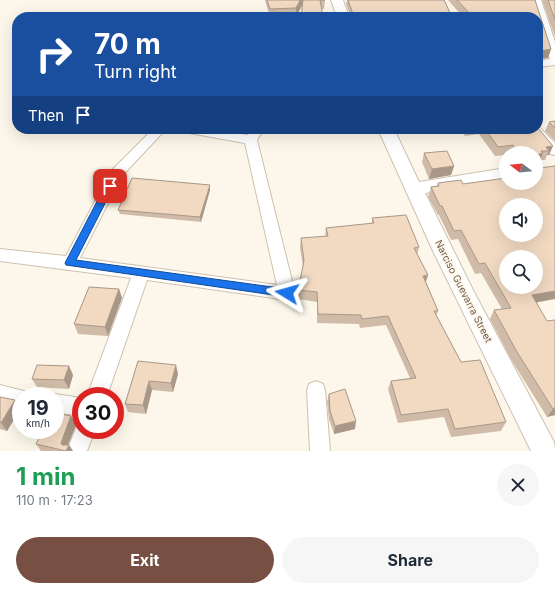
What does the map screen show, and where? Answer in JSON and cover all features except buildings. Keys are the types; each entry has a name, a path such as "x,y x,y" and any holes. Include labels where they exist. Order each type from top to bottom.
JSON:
{"street":[{"path":"338,0 342,12"},
{"path":"536,0 540,12"},
{"path":"543,21 555,58"},
{"path":"543,63 555,62"},
{"path":"70,263 116,174 155,134"},
{"path":"0,255 70,263 287,293 255,135 244,134"},
{"name":"Narciso Guevarra Street","path":"388,134 413,189 472,309 545,451"},
{"path":"540,134 555,151"},
{"path":"413,189 499,175"},
{"path":"100,387 141,273"},
{"path":"316,390 320,451"},
{"path":"0,394 12,396"},
{"path":"77,451 82,439"}],"route":[{"path":"110,186 70,263 287,293"}]}
